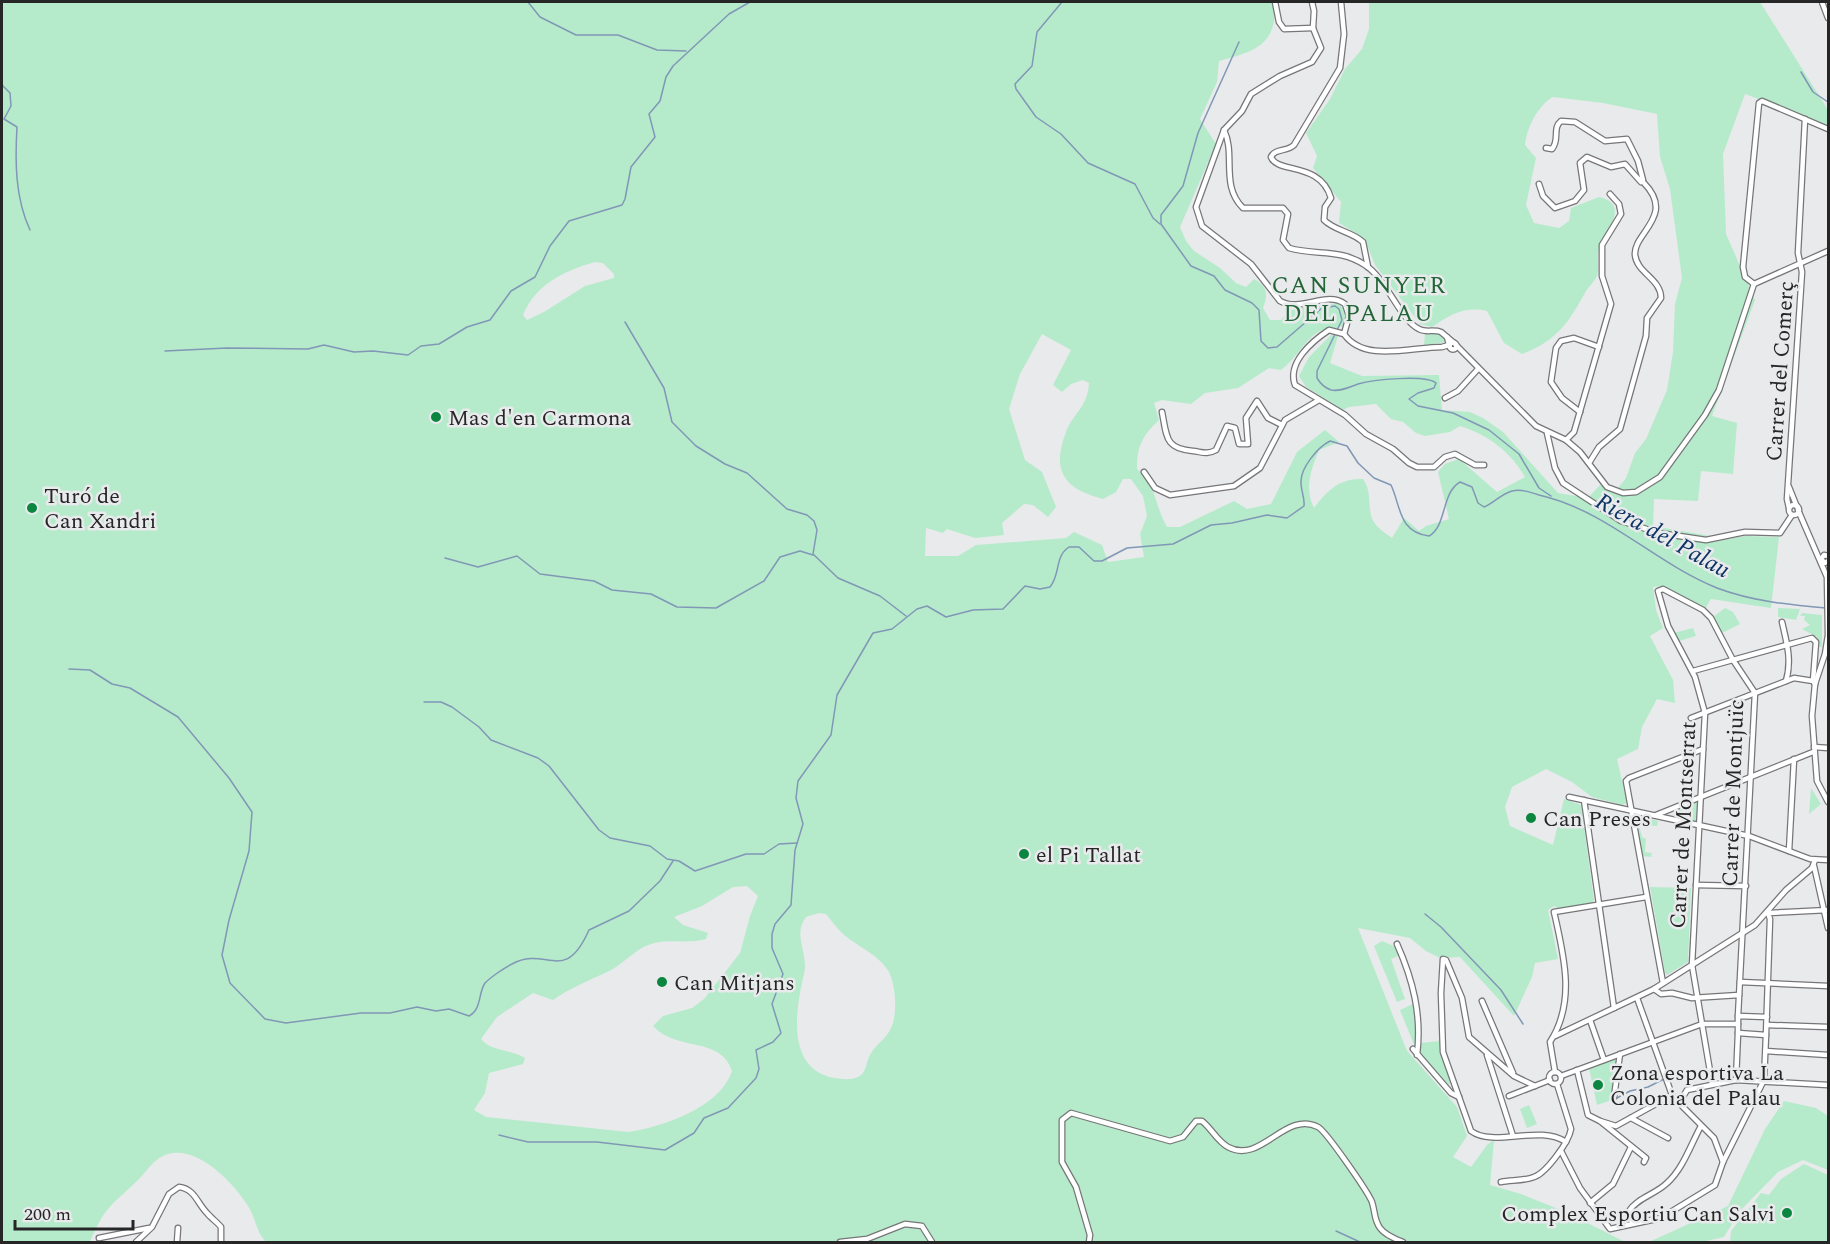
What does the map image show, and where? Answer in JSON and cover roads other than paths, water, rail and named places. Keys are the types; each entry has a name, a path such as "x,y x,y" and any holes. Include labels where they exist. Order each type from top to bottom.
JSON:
{"street":[{"path":"1275,2 1279,22 1284,29 1313,28"},
{"path":"1312,2 1313,28 1321,48 1316,59 1256,88 1242,111 1224,130 1197,197 1196,207 1199,222 1210,234 1251,264 1274,294 1287,305 1335,299 1345,304 1349,316 1344,334"},
{"path":"1341,2 1344,34 1340,68 1294,145 1290,149 1277,151 1271,157 1276,164 1305,171 1326,186 1330,198 1325,207 1324,220 1330,226 1350,233 1363,242 1368,267 1413,326 1425,332 1437,330 1447,337 1453,346 1463,353 1536,426 1566,440 1589,463 1597,477 1614,490 1623,493 1636,492 1654,481 1697,428 1719,390 1754,284 1828,251"},
{"path":"1822,2 1828,18"},
{"path":"1754,284 1745,277 1743,267 1758,103 1762,101 1828,129"},
{"name":"Carrer del Comerç","path":"1547,433 1555,468 1563,483 1607,513 1639,528 1706,540 1745,532 1780,533 1794,511 1788,482 1802,272 1798,253 1805,119"},
{"path":"1546,148 1552,149 1555,146 1556,128 1561,121 1575,122 1605,141 1627,139 1638,161 1643,182"},
{"path":"1224,130 1228,143 1229,182 1243,208 1283,208 1288,214 1283,240 1289,248 1317,253 1336,252 1368,267"},
{"path":"1539,184 1543,196 1555,208 1575,201 1584,190 1580,163 1587,157 1611,167 1625,164 1652,195 1653,223 1639,240 1635,256 1640,267 1656,283 1661,298 1647,318 1646,336 1620,429 1599,447 1589,463"},
{"path":"1566,440 1574,432 1611,304 1602,276 1601,253 1605,240 1621,214 1619,204 1610,194"},
{"path":"1453,346 1363,350 1354,346 1344,334 1329,330 1311,345 1294,365 1292,374 1295,385 1345,415 1366,434 1417,467 1434,467 1445,458 1455,454 1475,465 1484,465"},
{"path":"1580,412 1562,398 1551,382 1556,348 1561,341 1574,338 1599,347"},
{"path":"1445,398 1458,391 1478,369"},
{"path":"1144,472 1155,488 1170,495 1234,486 1260,468 1282,424 1319,400"},
{"path":"1162,412 1173,447 1179,451 1206,454 1216,450 1227,426 1235,428 1239,444 1248,444 1246,418 1257,401 1268,418 1282,424"},
{"name":"Carrer del Comerç","path":"1788,482 1794,511"},
{"path":"1794,511 1804,520 1812,543 1828,575 1826,654 1814,683"},
{"path":"1812,543 1827,555 1822,560"},
{"path":"1822,560 1828,561"},
{"name":"Carrer de Montjuïc","path":"1660,590 1668,591 1703,610 1711,618 1732,660 1755,693 1736,1080"},
{"name":"Carrer de Montserrat","path":"1660,590 1658,600 1668,626 1693,671 1705,713 1692,965 1712,1083"},
{"path":"1782,622 1788,644 1790,666 1786,681"},
{"path":"1693,671 1809,638 1815,640 1813,749 1816,781 1828,802"},
{"path":"1691,718 1794,678 1814,683"},
{"path":"1658,816 1670,808 1751,777 1813,749 1828,748"},
{"path":"1663,984 1626,781 1703,749"},
{"path":"1789,851 1794,759"},
{"path":"1569,797 1749,836 1814,863 1827,910 1828,928"},
{"path":"1584,800 1597,904 1614,1008"},
{"path":"1670,808 1672,819"},
{"path":"1555,1036 1663,984 1743,932 1768,913 1786,890 1814,863 1828,860"},
{"path":"1696,885 1746,886"},
{"path":"1561,1076 1555,1072 1550,1042 1555,1036 1564,1008 1566,987 1564,958 1554,912 1646,897"},
{"path":"1768,913 1827,910"},
{"path":"1561,1151 1590,1203 1610,1229 1661,1218 1715,1185 1723,1162 1764,1080 1770,923 1768,913"},
{"path":"1397,944 1412,983 1418,1009 1417,1055"},
{"path":"1535,1086 1514,1076 1469,1037 1462,998 1446,960 1442,962 1443,1052 1469,1128 1475,1134 1488,1137 1550,1137 1566,1142"},
{"path":"1740,982 1828,986"},
{"path":"1654,989 1661,994 1698,998 1739,996"},
{"path":"1577,1070 1588,1115 1616,1126 1672,1095 1637,998"},
{"path":"1482,1001 1514,1076"},
{"path":"1738,1016 1767,1017"},
{"path":"1590,1020 1605,1060"},
{"path":"1561,1076 1702,1024 1738,1024"},
{"path":"1767,1025 1828,1027"},
{"path":"1738,1033 1766,1035"},
{"path":"1413,1049 1451,1093 1459,1097"},
{"path":"1766,1051 1828,1055"},
{"path":"1487,1054 1513,1136"},
{"path":"1614,1097 1620,1054"},
{"path":"1550,1080 1550,1075 1555,1072"},
{"path":"1557,1084 1561,1081 1561,1076"},
{"path":"1501,1182 1539,1175 1561,1151 1566,1142 1571,1130 1557,1084 1550,1080"},
{"path":"1509,1096 1550,1080"},
{"path":"1723,1162 1714,1138 1682,1106 1681,1100 1687,1090 1712,1083 1736,1080 1828,1085"},
{"path":"1089,1242 1090,1235 1076,1187 1062,1162 1062,1120 1071,1113 1170,1141 1183,1137 1196,1121 1202,1121 1222,1143 1235,1150 1249,1149 1296,1124 1310,1124 1320,1128 1367,1192 1378,1226 1384,1233 1403,1242"},
{"path":"1631,1118 1668,1138"},
{"path":"1600,1121 1646,1158 1644,1161"},
{"path":"1632,1223 1629,1211 1632,1206 1666,1184 1675,1175 1701,1126"},
{"path":"1590,1203 1613,1184 1631,1148"},
{"path":"136,1242 152,1227 169,1194 174,1189 185,1188 195,1196 206,1213 221,1227 221,1242"},
{"path":"840,1242 867,1239 909,1224 922,1226 932,1242"},
{"path":"99,1238 139,1232 152,1227"},
{"path":"177,1242 178,1228"}],"waterway":[{"path":"528,2 540,17 576,35 618,35 657,50 686,51"},
{"path":"165,351 227,348 308,349 324,345 354,352 373,351 408,355 421,346 439,344 467,327 490,320 511,291 535,277 550,246 569,221 622,205 631,167 655,137 649,114 660,101 666,77 673,66 729,14 750,2"},
{"path":"1062,2 1037,32 1032,66 1015,84 1016,89 1036,117 1061,134 1088,163 1135,184 1153,218 1160,224"},
{"path":"1239,42 1198,133 1183,186 1161,215 1161,224 1191,266 1214,276 1225,290 1252,303 1259,310 1261,341 1268,348 1277,347 1322,308 1335,306 1339,309 1342,320 1317,371 1317,378 1323,385 1329,389 1341,390 1365,382 1398,379 1430,380 1436,383 1434,388 1418,393 1409,399 1418,406 1453,413 1489,430 1519,454 1539,488 1551,496"},
{"path":"1801,72 1813,92 1828,102"},
{"path":"2,85 10,93 11,106 4,119 17,127 16,166 19,192 30,230"},
{"path":"625,322 664,388 672,422 696,446 725,464 747,473 787,509 807,515 814,521 817,530 813,554 838,578 880,596 906,616"},
{"name":"Riera del Palau","path":"499,1135 528,1142 597,1142 665,1150 694,1133 704,1118 728,1108 756,1078 759,1069 756,1050 773,1042 781,1033 772,1004 783,974 772,948 772,934 775,924 791,905 795,850 803,824 796,798 798,781 831,735 837,695 873,633 892,629 917,609 927,606 946,617 973,610 1003,609 1025,586 1040,589 1050,587 1056,577 1061,556 1069,547 1079,547 1094,561 1102,561 1127,548 1173,544 1211,525 1267,515 1287,518 1304,506 1301,483 1303,471 1315,453 1330,441 1347,446 1358,463 1374,478 1391,485 1402,517 1406,524 1419,534 1429,536 1435,531 1450,494 1460,482 1472,487 1478,503 1484,507 1508,492 1526,491 1587,513 1672,565 1717,588 1757,599 1826,608"},
{"path":"445,558 478,567 517,556 540,574 594,581 612,590 651,594 677,607 716,608 764,581 780,557 800,551 813,555"},
{"path":"69,669 90,670 112,684 130,688 178,717 229,778 252,812 249,851 229,920 222,955 230,983 265,1019 286,1023 361,1013 390,1013 417,1007 436,1011 449,1009 469,1016 478,1005 485,983 494,975 524,959 554,961 571,956 580,947 589,930 629,911 660,881 673,861"},
{"path":"424,702 441,702 452,707 479,727 491,740 538,758 549,766 599,830 610,838 650,846 667,859 679,861 695,871 746,854 764,854 779,844 797,843"},
{"path":"1425,914 1441,927 1501,990 1523,1024"},
{"path":"1617,1098 1664,1079"},
{"path":"1336,1231 1360,1242"}],"place":[{"name":"Mas d'en Carmona","path":"436,417"},
{"name":"Turó de Can Xandri","path":"32,508"},
{"name":"Can Preses","path":"1531,818"},
{"name":"el Pi Tallat","path":"1024,854"},
{"name":"Can Mitjans","path":"662,982"},
{"name":"Zona esportiva La Colonia del Palau","path":"1598,1085"},
{"name":"Complex Esportiu Can Salvi","path":"1787,1213"}],"district":[{"name":"CAN SUNYER DEL PALAU","path":"1359,299"}]}
